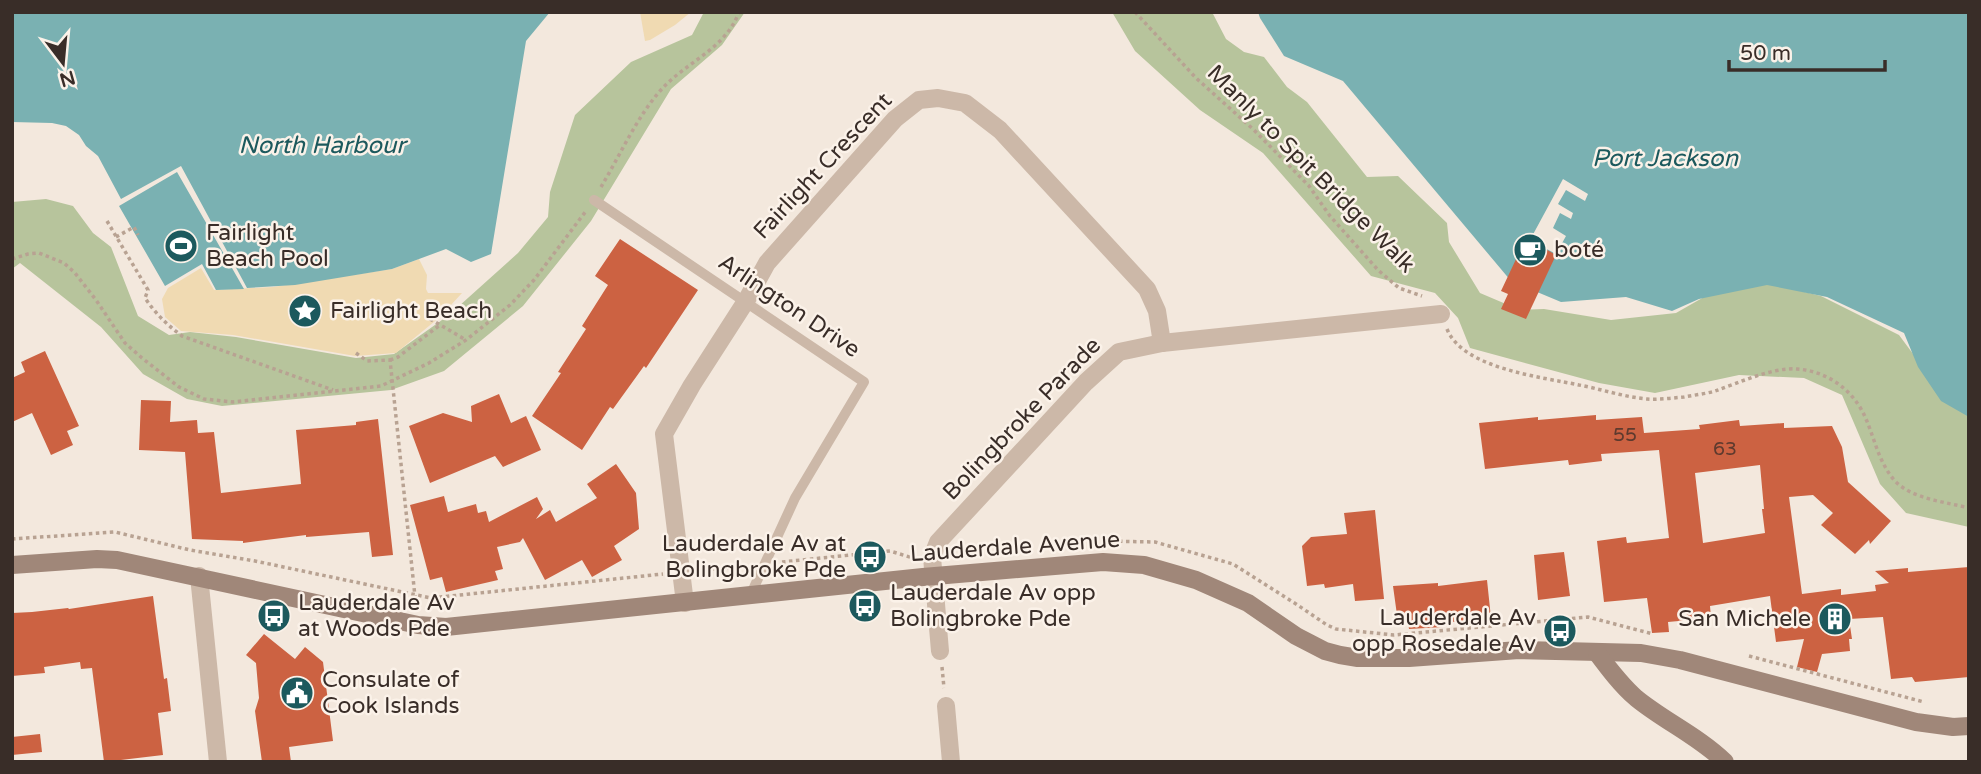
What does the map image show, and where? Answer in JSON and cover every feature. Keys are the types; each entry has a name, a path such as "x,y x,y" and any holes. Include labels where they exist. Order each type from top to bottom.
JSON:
{"main road":[{"name":"Lauderdale Avenue","path":"12,565 117,560 418,625 446,627 1081,563 1144,565 1171,571 1225,591 1248,603 1296,636 1325,651 1340,655 1409,659 1519,650 1641,653 1679,660 1916,722 1953,727 1969,726"},
{"path":"1597,653 1615,678 1638,699 1713,750 1725,762"}],"street":[{"name":"Fairlight Crescent","path":"685,603 664,434 767,263 895,119 919,100 937,98 965,103 1000,130 1147,289 1157,310 1162,344"},
{"name":"Bolingbroke Parade","path":"940,651 932,557 937,542 1086,382 1119,352 1162,344 1441,314"},
{"path":"199,576 218,762"},
{"path":"946,706 951,762"}],"lane":[{"name":"Arlington Drive","path":"594,200 864,382 795,498 750,596"}],"path":[{"path":"12,259 39,253 64,263 96,300 125,343 180,387 204,400 233,401 381,386 429,363 466,340 510,305 534,280 594,200 659,92 677,74 724,39 739,12"},
{"name":"Manly to Spit Bridge Walk","path":"1135,12 1196,78 1254,130 1309,186 1330,216 1378,270 1399,288 1421,295 1434,305 1441,314 1451,339 1466,351 1497,366 1528,375 1648,400 1713,391 1793,369 1814,371 1851,394 1866,418 1877,451 1896,482 1914,494 1969,508"},
{"path":"107,221 148,290 145,298 156,315 181,336 335,390"},
{"path":"116,237 134,227 138,235"},
{"path":"429,319 466,340"},
{"path":"356,352 367,361 398,358 440,325"},
{"path":"390,360 418,625"},
{"path":"12,539 115,532 190,550 256,561 431,598 649,576"},
{"path":"1096,542 1155,542 1233,564 1336,629 1394,635 1588,617 1661,636"},
{"path":"776,562 890,551 912,558"},
{"path":"711,569 746,566"},
{"path":"940,651 946,706"},
{"path":"1740,654 1931,704"}],"green space":[{"path":"704,12 745,12 722,45 671,89 591,221 523,306 444,371 391,390 222,406 187,399 143,374 101,327 20,263 12,269 12,202 46,199 73,206 93,233 111,247 138,316 169,335 190,332 236,337 356,358 394,354 449,315 518,253 548,217 550,192 575,115 631,62 692,35"},
{"path":"1112,12 1212,12 1226,39 1244,52 1264,57 1287,87 1307,102 1367,177 1398,176 1447,223 1449,242 1480,293 1520,310 1544,309 1611,320 1676,313 1718,289 1755,280 1821,296 1899,335 1951,405 1969,412 1969,527 1906,513 1880,484 1842,395 1804,378 1739,375 1655,393 1599,383 1470,348 1458,318 1435,293 1371,276 1263,153 1200,110 1135,51"}],"sand":[{"path":"640,12 691,12 675,25 645,41"},
{"name":"Fairlight Beach","path":"419,259 427,275 428,293 462,293 440,317 396,353 355,356 233,335 181,331 165,317 162,299 168,288 201,268 214,290 273,287 392,269"}],"water":[{"name":"North Harbour","path":"12,12 550,12 526,41 491,254 471,262 446,249 392,269 295,285 247,288 181,166 121,199 98,156 86,146 79,135 66,126 52,123 12,122"},
{"name":"Port Jackson","path":"1258,12 1969,12 1969,417 1941,401 1918,367 1904,333 1827,297 1767,285 1699,299 1672,311 1626,297 1561,302 1511,281 1343,81 1284,56"},
{"name":"Fairlight Beach Pool","path":"177,172 244,289 216,290 202,264 165,286 119,206"}],"pier":[{"path":"1563,179 1588,194 1585,201 1566,190 1558,204 1573,213 1571,219 1560,213 1553,228 1566,236 1556,254 1530,240"}],"building":[{"path":"1526,238 1556,255 1526,319 1501,309 1508,294 1501,291"},
{"path":"620,239 698,290 646,368 644,366 613,409 610,407 582,450 532,416 561,373 558,372 586,329 582,326 608,285 595,276"},
{"path":"45,351 79,426 67,431 73,445 51,455 32,413 12,422 12,378 25,372 21,362"},
{"path":"499,394 511,423 526,416 541,450 503,467 495,456 430,483 409,426 443,413 472,422 471,406"},
{"path":"141,400 171,401 170,422 197,420 198,433 214,432 221,493 301,484 296,430 356,425 356,422 378,419 393,555 372,557 369,532 306,535 243,543 192,539 185,452 139,450"},
{"path":"1596,415 1596,420 1642,417 1644,433 1700,429 1699,425 1739,420 1740,426 1784,423 1784,428 1832,426 1842,447 1848,482 1891,521 1870,544 1869,540 1855,554 1821,525 1833,513 1813,495 1789,497 1802,594 1841,589 1841,595 1876,591 1875,585 1889,583 1875,571 1908,568 1908,572 1969,567 1969,677 1915,682 1912,677 1891,679 1883,617 1849,619 1852,639 1849,639 1850,651 1822,654 1817,672 1797,667 1804,639 1776,642 1770,596 1710,606 1711,618 1668,622 1669,632 1652,633 1647,598 1604,602 1597,541 1626,537 1627,543 1669,538 1659,450 1601,454 1602,461 1569,465 1568,460 1485,469 1479,423 1538,417 1538,420","holes":["1760,465 1765,533 1703,543 1695,473"]},
{"path":"616,464 636,493 639,529 614,546 622,560 592,577 582,560 545,580 523,538 520,542 497,547 503,569 495,571 498,580 446,592 442,577 430,580 410,505 444,496 448,512 476,504 478,513 486,511 489,522 537,497 543,509 536,519 550,510 556,522 597,498 587,484"},
{"path":"1375,510 1384,599 1355,601 1353,584 1325,588 1324,584 1307,586 1302,546 1311,537 1347,534 1344,513"},
{"path":"1564,552 1570,596 1538,600 1534,555"},
{"path":"1487,580 1491,618 1443,623 1443,627 1409,629 1407,615 1397,615 1393,586 1438,583 1438,586"},
{"path":"153,596 171,711 158,713 163,755 104,762 92,668 81,669 80,662 44,667 45,673 12,676 12,613 69,609"},
{"path":"264,634 295,659 305,647 323,662 333,741 289,747 291,762 262,762 255,711 259,698 256,663 246,655"},
{"path":"40,734 42,752 12,755 12,737"}],"place":[{"name":"Fairlight Beach Pool","path":"181,246"},
{"name":"boté","path":"1530,250"},
{"name":"Fairlight Beach","path":"305,311"},
{"name":"Lauderdale Av at Bolingbroke Pde","path":"870,557"},
{"name":"Lauderdale Av opp Bolingbroke Pde","path":"865,606"},
{"name":"Lauderdale Av at Woods Pde","path":"274,616"},
{"name":"San Michele","path":"1835,619"},
{"name":"Lauderdale Av opp Rosedale Av","path":"1560,631"},
{"name":"Consulate of Cook Islands","path":"297,693"}]}
